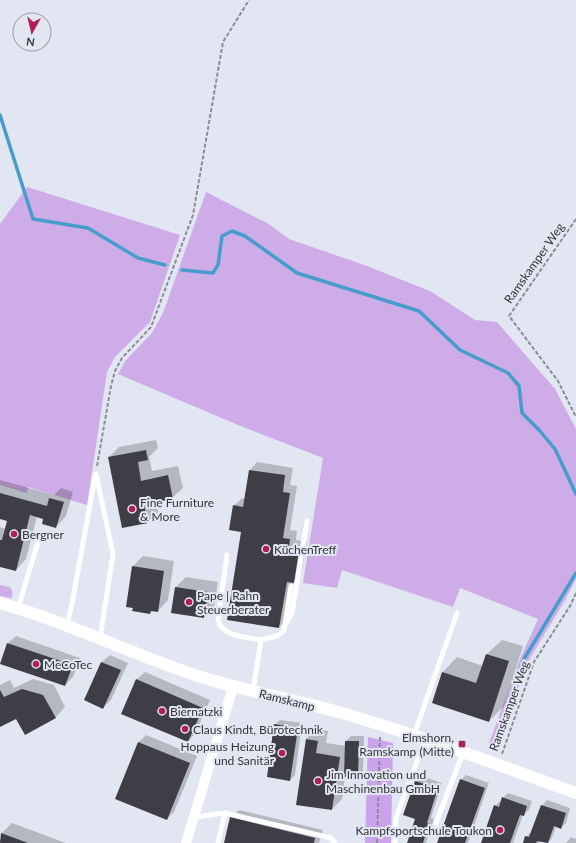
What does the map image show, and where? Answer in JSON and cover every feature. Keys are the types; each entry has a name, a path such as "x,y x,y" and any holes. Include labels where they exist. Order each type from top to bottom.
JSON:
{"street":[{"name":"Ramskamp","path":"0,603 67,625 193,674 233,687 341,713 381,725 498,765 576,794"},
{"path":"186,843 233,687"}],"lane":[{"path":"67,625 96,474"},
{"path":"96,474 113,554 100,639"},
{"path":"285,624 292,613 306,521"},
{"path":"18,608 39,539"},
{"path":"227,555 218,620 219,626 224,631 261,640 282,634 291,586"},
{"path":"395,843 396,818 457,613"},
{"path":"253,692 261,640"},
{"path":"436,823 463,753"},
{"path":"194,817 225,813 331,838 335,843"},
{"path":"218,843 225,813"}],"path":[{"path":"96,474 111,386 115,371 122,358 151,327 193,215 223,42 249,0"},
{"name":"Ramskamper Weg","path":"576,219 508,316 558,381 576,417"},
{"name":"Ramskamper Weg","path":"498,765 534,662 570,606 576,593"},
{"path":"377,843 381,725"}],"shaded area":[{"path":"27,187 180,235 150,322 115,357 107,372 87,505 28,487 27,493 0,485 0,224"},
{"path":"206,192 269,224 289,239 367,266 430,291 475,320 497,322 555,389 576,429 576,579 564,602 527,663 498,748 488,746 520,659 538,619 460,588 453,607 342,570 337,588 303,583 323,458 238,425 118,374 126,360 152,333 163,313"},
{"path":"0,585 10,587 13,594 11,598 0,596"},
{"path":"368,737 393,743 391,843 365,843"}],"building":[{"path":"146,450 148,460 138,462 141,481 168,475 173,499 144,505 148,523 122,528 108,457"},
{"name":"KüchenTreff","path":"249,470 285,475 283,492 290,493 283,538 290,539 289,548 299,550 294,583 287,582 279,628 227,620 241,532 229,530 233,505 243,507"},
{"name":"Bergner","path":"0,493 47,506 49,498 64,502 56,528 42,524 43,519 30,515 16,571 0,567 0,540 2,540 7,521 0,519"},
{"path":"132,566 164,571 158,612 151,611 150,614 132,611 133,608 126,607"},
{"name":"Pape | Rahn Steuerberater","path":"175,587 208,592 204,618 171,613"},
{"name":"MeCoTec","path":"7,643 73,665 65,686 0,664"},
{"path":"486,654 509,661 489,722 432,703 442,672 476,683"},
{"path":"101,662 121,670 103,709 84,700"},
{"name":"Biernatzki","path":"136,679 203,708 188,742 121,714"},
{"path":"22,689 43,695 56,718 25,735 16,719 0,727 0,690 4,697"},
{"name":"Hoppaus Heizung und Sanitär","path":"274,724 298,728 290,781 267,777"},
{"name":"Jim Innovation und Maschinenbau GmbH","path":"306,739 318,741 316,753 340,757 332,810 296,805"},
{"path":"345,741 359,741 358,777 344,777"},
{"path":"138,742 190,763 167,820 115,799"},
{"path":"460,779 485,788 465,843 437,843"},
{"path":"415,781 438,788 427,823 429,824 423,843 407,843 415,819 403,815"},
{"name":"Kampfsportschule Toukon","path":"502,797 527,806 524,816 520,815 510,843 481,843 494,805 499,807"},
{"path":"541,805 566,813 561,829 554,826 548,843 537,841 536,843 523,843 525,836 529,837"},
{"path":"230,817 315,838 314,843 224,843"},
{"path":"1,833 28,843 0,843"}],"waterway":[{"path":"0,115 33,219 88,228 138,258 165,265"},
{"path":"182,270 213,273 218,265 222,236 232,231 245,236 297,273 419,311 460,350 508,373 519,386 522,413 555,449 576,494"},
{"path":"495,742 524,659 576,573"}],"place":[{"name":"Fine Furniture & More","path":"132,509"},
{"name":"Bergner","path":"14,534"},
{"name":"KüchenTreff","path":"266,549"},
{"name":"Pape | Rahn Steuerberater","path":"189,602"},
{"name":"MeCoTec","path":"36,664"},
{"name":"Biernatzki","path":"162,711"},
{"name":"Claus Kindt, Bürotechnik","path":"185,729"},
{"name":"Elmshorn, Ramskamp (Mitte)","path":"462,744"},
{"name":"Hoppaus Heizung und Sanitär","path":"282,753"},
{"name":"Jim Innovation und Maschinenbau GmbH","path":"318,781"},
{"name":"Kampfsportschule Toukon","path":"500,830"}]}
